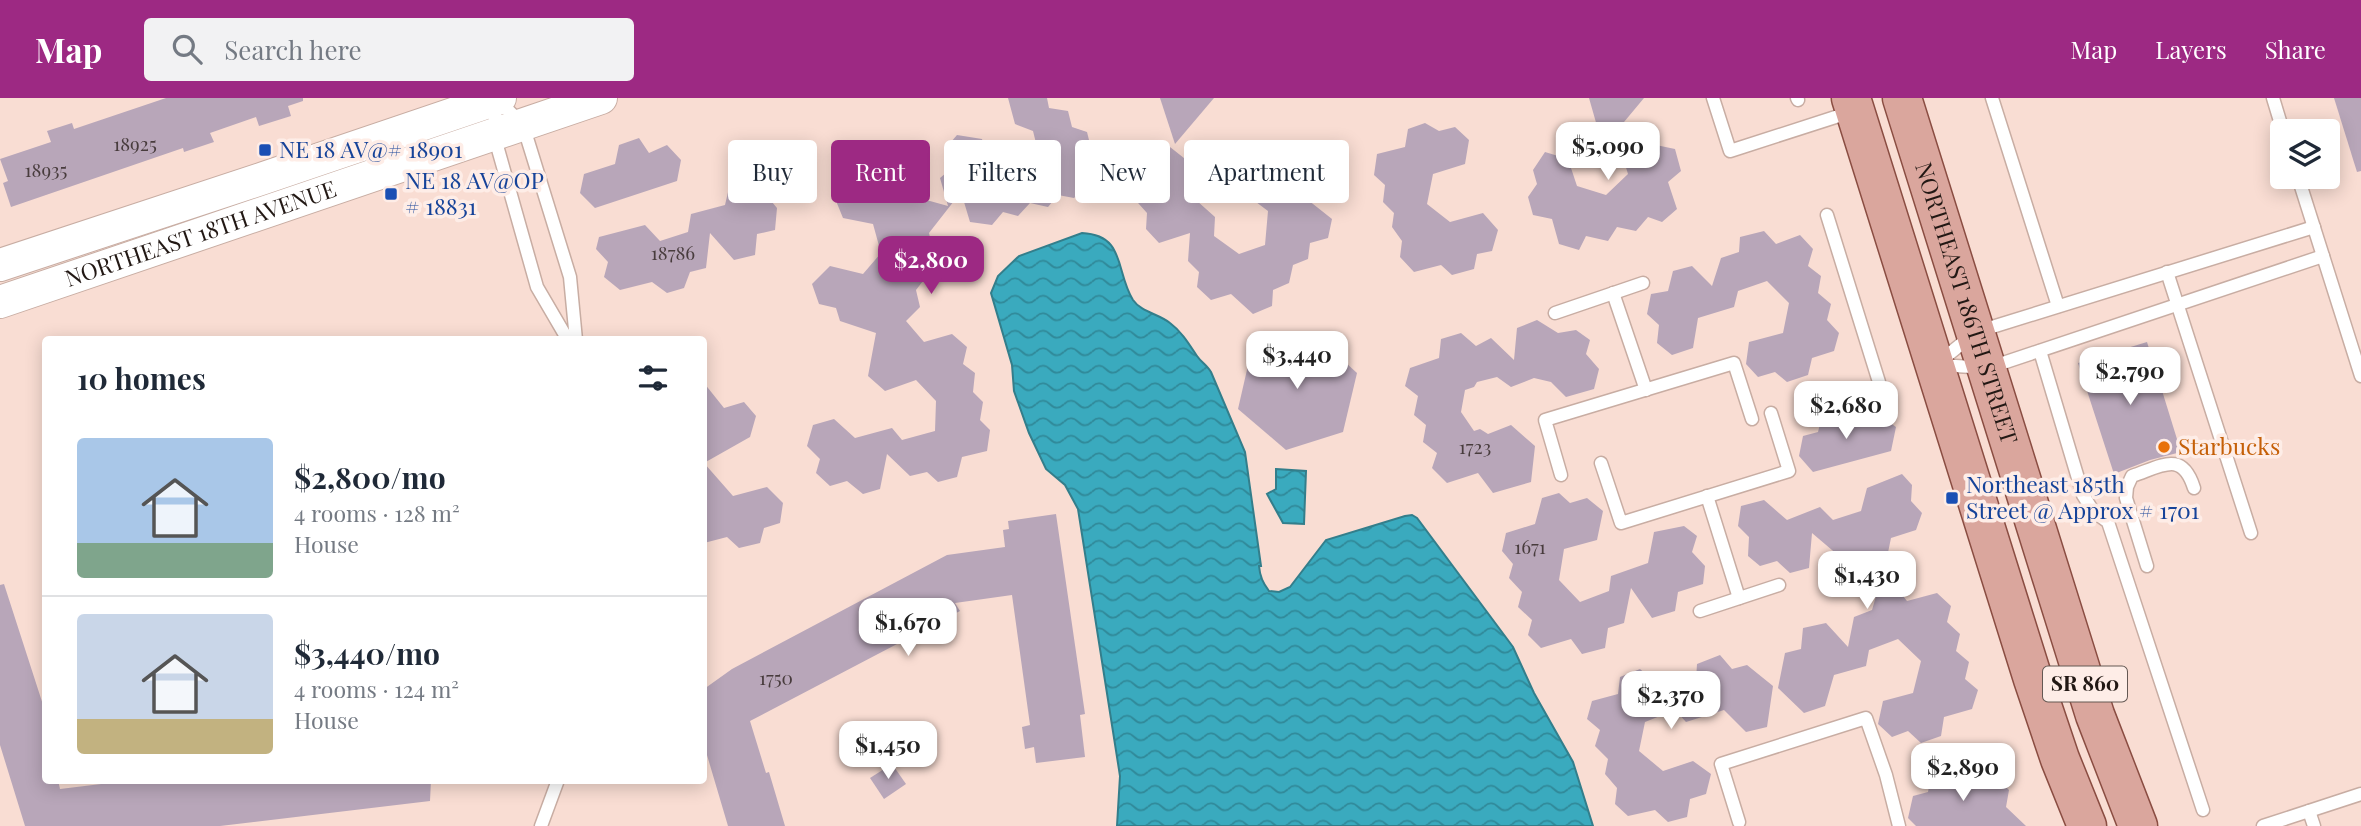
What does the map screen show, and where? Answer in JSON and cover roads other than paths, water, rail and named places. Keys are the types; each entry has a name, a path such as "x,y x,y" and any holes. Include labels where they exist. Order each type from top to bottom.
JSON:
{"main road":[{"name":"NORTHEAST 186TH STREET","path":"1902,98 2095,715 2137,826"},
{"name":"NORTHEAST 186TH STREET","path":"1853,104 2040,701 2087,826"}],"street":[{"name":"NORTHEAST 18TH AVENUE","path":"0,302 601,98"},
{"name":"NORTHEAST 18TH AVENUE","path":"0,265 498,99"}],"lane":[{"path":"1713,98 1730,151 1853,104"},
{"path":"1993,98 2058,306"},
{"path":"2273,98 2279,119"},
{"path":"498,99 570,277 576,336"},
{"path":"498,99 509,130 537,287 566,336"},
{"path":"2302,189 2361,376"},
{"path":"1827,215 1879,382"},
{"path":"1935,365 1976,332 2314,227"},
{"path":"1935,365 1987,368 2323,256"},
{"path":"2167,272 2250,533"},
{"path":"1555,313 1643,283"},
{"path":"1613,293 1646,390"},
{"path":"2039,351 2083,495 2093,510 2108,522 2203,810"},
{"path":"1561,475 1545,420 1734,363 1752,419"},
{"path":"1601,463 1621,523 1789,471 1772,413"},
{"path":"2147,566 2126,498 2132,476 2171,464 2180,465 2189,472 2194,488"},
{"path":"1707,496 1739,598"},
{"path":"1700,611 1779,584"},
{"path":"1739,822 1721,764 1866,718 1886,775 1899,826"},
{"path":"541,826 557,784"},
{"path":"2263,826 2361,794"},
{"path":"2309,811 2314,826"}],"water":[{"path":"1082,233 1096,235 1113,247 1133,300 1174,327 1211,372 1245,452 1261,566 1259,570 1269,591 1279,592 1290,587 1326,540 1405,516 1412,515 1417,518 1513,647 1534,693 1573,762 1593,826 1117,826 1120,776 1078,509 1065,485 1046,469 1029,433 1014,391 1012,365 991,293 998,276 1019,256"},
{"path":"1276,469 1306,471 1304,524 1283,523 1267,494 1276,489"}],"place":[{"name":"NE 18 AV@# 18901","path":"265,150"},
{"name":"NE 18 AV@OP # 18831","path":"391,194"},
{"name":"Starbucks","path":"2164,447"},
{"name":"Northeast 185th Street @ Approx # 1701","path":"1952,498"}]}
